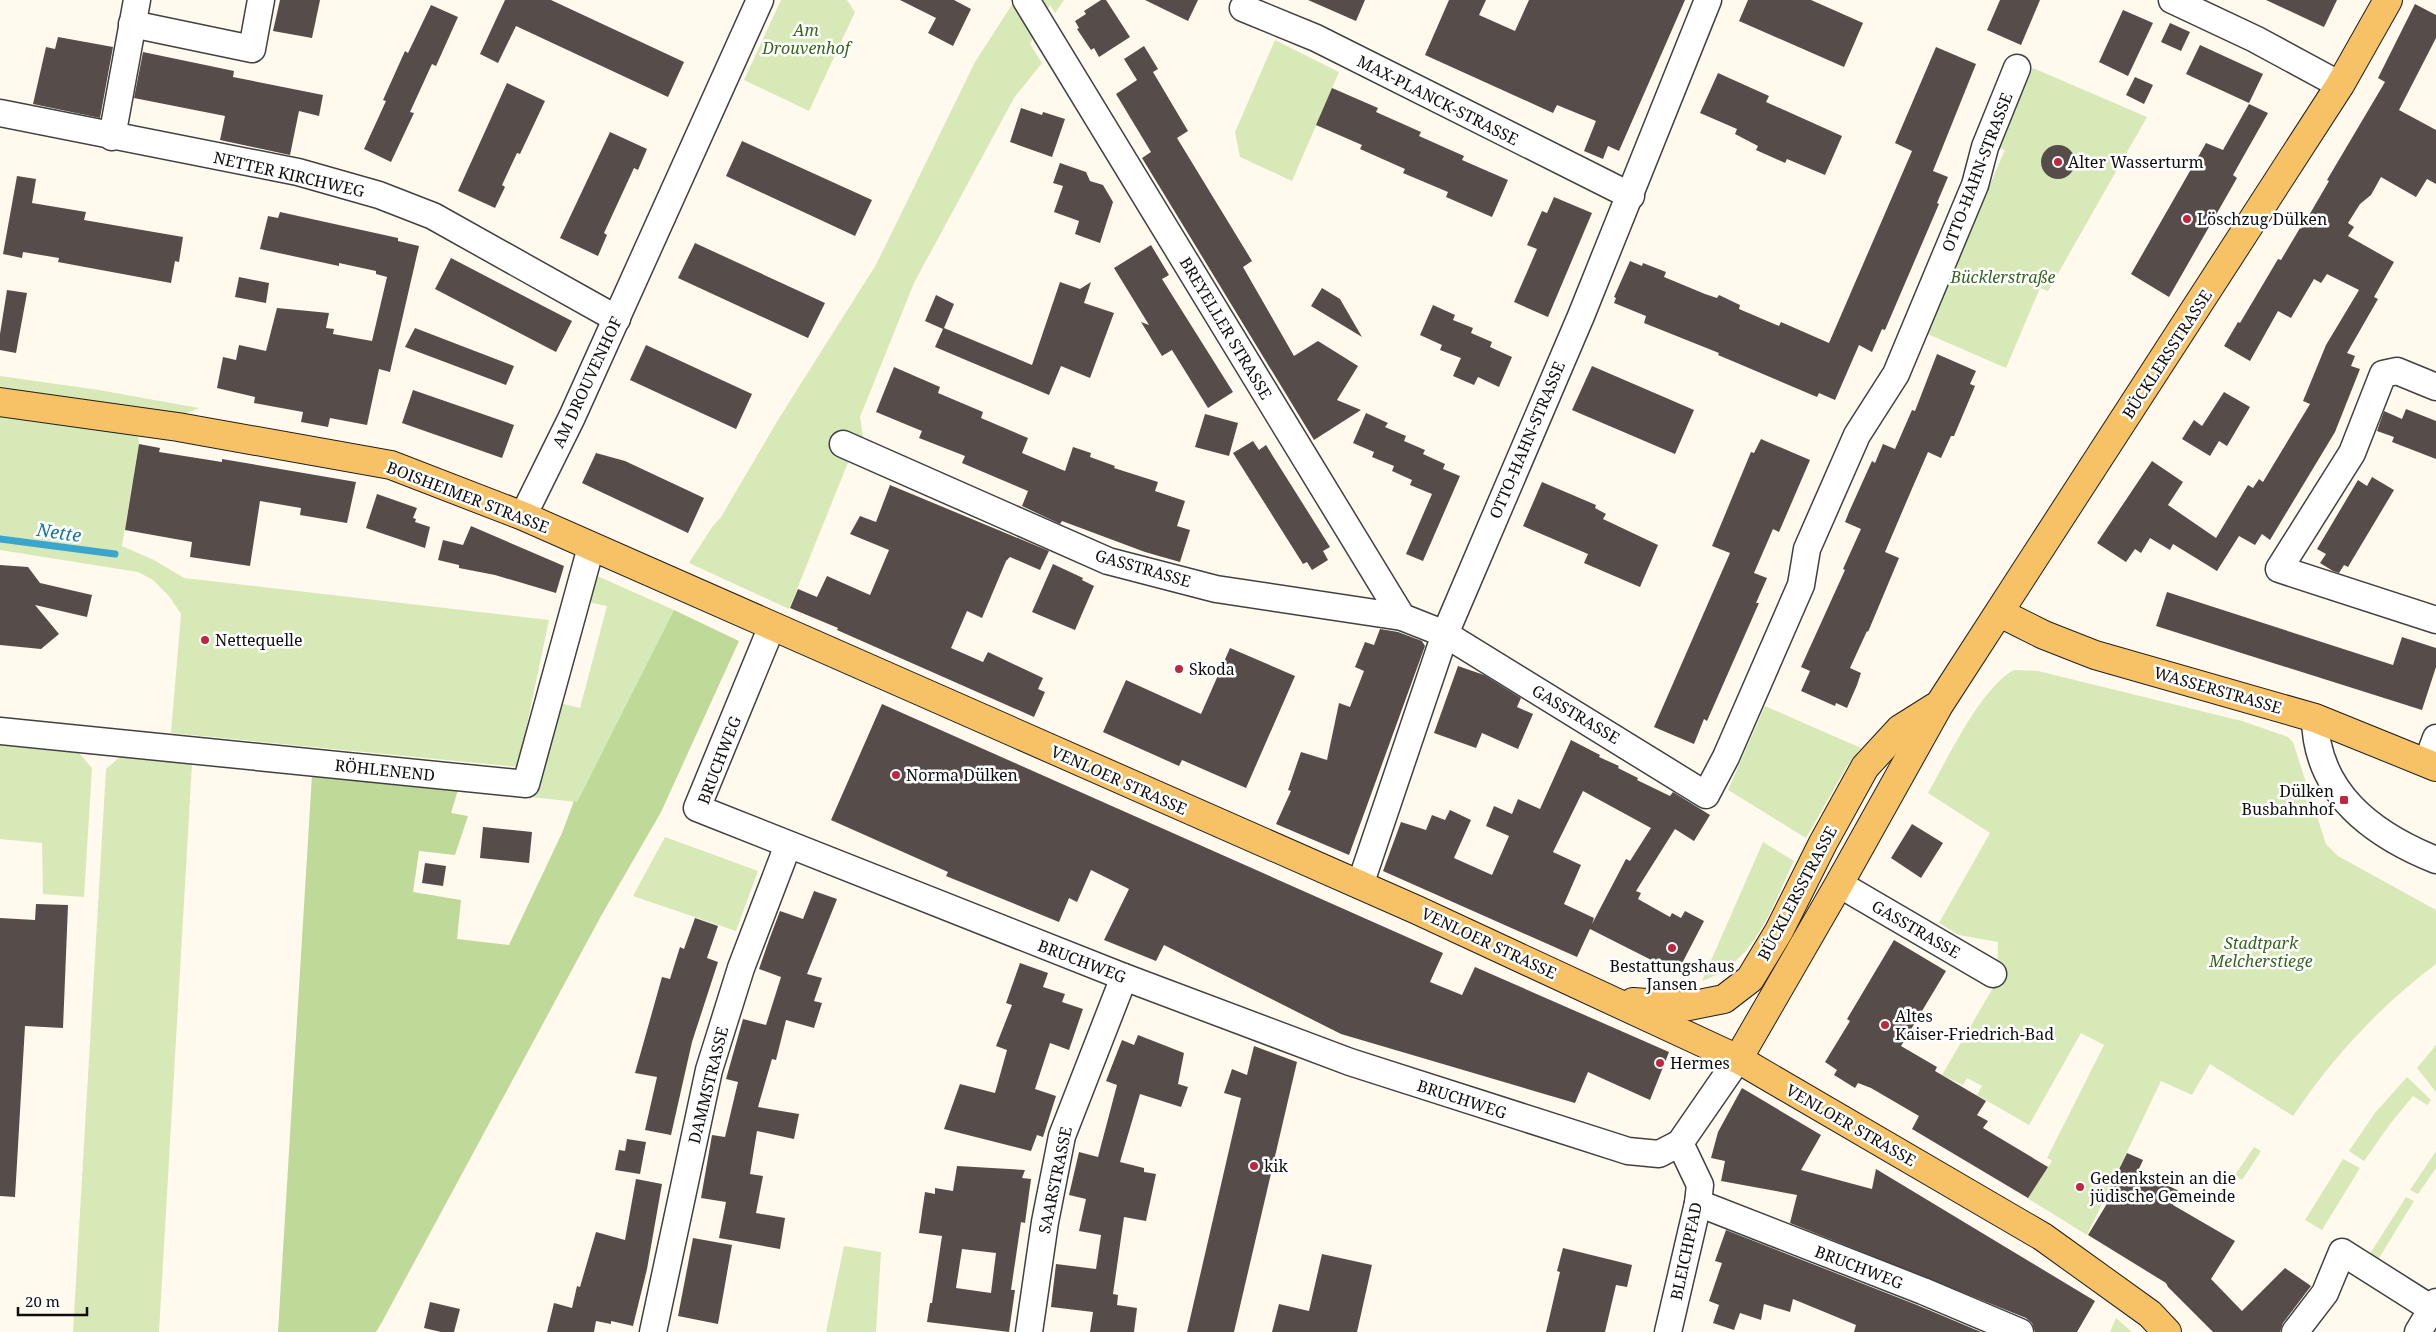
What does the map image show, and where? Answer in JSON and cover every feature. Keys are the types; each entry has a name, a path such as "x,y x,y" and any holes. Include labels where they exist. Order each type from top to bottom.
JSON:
{"main road":[{"name":"BÜCKLERSSTRASSE","path":"1738,1059 1939,705 2340,85 2388,0"},
{"name":"BOISHEIMER STRASSE","path":"0,402 178,427 391,465 523,516 772,626"},
{"name":"WASSERSTRASSE","path":"2000,613 2044,636 2095,655 2315,718 2433,756"},
{"name":"VENLOER STRASSE","path":"772,626 1360,885 1616,1001 1738,1059 2043,1237 2150,1314 2167,1332"},
{"name":"BÜCKLERSSTRASSE","path":"1616,1001 1690,1006 1724,999 1750,979 1779,931 1823,843 1865,767 1900,729 1939,705"}],"street":[{"path":"112,136 135,12 252,49 261,0"},
{"name":"AM DROUVENHOF","path":"523,516 572,417 760,0"},
{"name":"BREYELLER STRASSE","path":"1026,0 1402,617"},
{"name":"OTTO-HAHN-STRASSE","path":"1360,885 1445,634 1631,196 1708,0"},
{"path":"2172,0 2256,39 2340,85"},
{"name":"MAX-PLANCK-STRASSE","path":"1243,8 1316,38 1631,196"},
{"name":"OTTO-HAHN-STRASSE","path":"1706,795 1726,757 1801,585 1807,549 1857,435 1896,374 1975,185 1985,147 2017,68"},
{"name":"NETTER KIRCHWEG","path":"0,113 298,172 379,195 433,216 617,318"},
{"path":"2436,387 2398,371 2383,374 2352,453 2279,569 2436,620"},
{"name":"GASSTRASSE","path":"843,444 1108,561 1216,589 1402,617"},
{"name":"RÖHLENEND","path":"0,731 526,784 591,547"},
{"path":"1402,617 1445,634"},
{"name":"BRUCHWEG","path":"772,626 697,808 1124,977 1332,1055 1506,1114 1628,1151 1669,1149"},
{"name":"GASSTRASSE","path":"1445,634 1706,795"},
{"path":"2315,718 2316,736 2322,762 2330,780 2344,800 2368,822 2422,854 2436,860"},
{"name":"DAMMSTRASSE","path":"653,1332 709,1070 741,968 788,845"},
{"name":"GASSTRASSE","path":"1839,884 1993,974"},
{"name":"SAARSTRASSE","path":"1029,1332 1045,1222 1062,1136 1124,977"},
{"path":"1669,1149 1738,1059"},
{"name":"BLEICHPFAD","path":"1668,1332 1698,1203 1700,1185 1669,1149"},
{"name":"BRUCHWEG","path":"1698,1203 1923,1291 2020,1332"},
{"path":"2295,1332 2325,1293 2342,1252 2434,1305 2418,1332"}],"green space":[{"name":"Am Drouvenhof","path":"781,0 847,0 855,12 809,111 744,80"},
{"path":"1015,0 1064,0 1055,13 1050,5 1030,44 1042,63 1014,98 914,283 860,417 863,437 847,465 789,609 689,563 712,527 721,517 778,420 877,263 975,62"},
{"path":"1275,40 1339,72 1292,181 1240,157 1235,132"},
{"name":"Bücklerstraße","path":"2033,68 2147,117 2048,291 2040,288 2006,368 1925,333 2005,150 1998,147"},
{"path":"0,376 99,390 199,408 185,414 0,390"},
{"path":"0,411 137,431 139,443 122,546 154,560 184,578 549,620 518,767 171,733 181,614 169,596 153,580 138,572 0,550"},
{"path":"595,575 674,610 577,802 520,796 560,703 580,708 607,606 588,602"},
{"path":"674,610 739,641 661,812 601,916 382,1322 376,1332 278,1332 312,775 458,790 451,813 468,816 455,855 419,851 413,892 461,900 457,939 509,945 562,833 574,801 577,802"},
{"name":"Stadtpark Melcherstiege","path":"2014,670 2038,671 2242,721 2288,737 2293,742 2326,844 2338,856 2436,910 2436,964 2376,1015 2358,1034 2324,1073 2293,1116 2210,1064 2192,1095 2161,1081 2087,1235 2027,1198 2052,1161 2047,1158 2104,1045 2081,1033 2029,1125 1977,1095 1982,1086 1967,1078 1963,1085 1942,1075 1997,981 1998,942 1959,935 1939,923 1990,833 1928,793 1977,708 1989,692"},
{"path":"1765,706 1861,748 1847,766 1806,838 1728,790"},
{"path":"0,745 79,753 92,768 84,897 43,894 42,843 0,839"},
{"path":"120,757 192,764 159,1332 73,1332 106,769"},
{"path":"665,837 758,871 736,931 633,896"},
{"path":"1763,842 1794,861 1769,915 1749,947 1736,961 1721,972 1702,981"},
{"path":"2436,1045 2436,1092 2417,1068"},
{"path":"2407,1077 2431,1100 2427,1105 2413,1096 2390,1124 2364,1161 2349,1151 2375,1113"},
{"path":"2254,1147 2261,1151 2242,1180 2235,1175"},
{"path":"2436,1151 2436,1168 2418,1194 2410,1190"},
{"path":"2343,1159 2360,1168 2322,1230 2305,1220"},
{"path":"2406,1197 2414,1201 2376,1263 2368,1257"},
{"path":"844,1246 881,1252 876,1332 826,1332"},
{"path":"2116,1318 2132,1332 2110,1332"}],"building":[{"path":"280,0 320,0 312,38 273,31"},
{"path":"505,0 551,0 684,62 668,97 516,26 498,63 480,54"},
{"path":"900,0 954,0 971,9 953,46 928,33 936,18"},
{"path":"1101,0 1106,0 1130,37 1099,57 1094,48 1091,50 1077,29 1079,28 1075,21 1086,14 1084,11"},
{"path":"1145,0 1198,0 1188,21"},
{"path":"1308,0 1365,0 1356,21"},
{"path":"1449,0 1486,0 1479,15 1515,31 1529,0 1685,0 1619,151 1608,146 1603,159 1584,151 1596,121 1557,105 1553,113 1425,55"},
{"path":"1748,0 1811,0 1863,23 1844,67 1739,21"},
{"path":"2000,0 2040,0 2021,45 1987,30"},
{"path":"2266,0 2337,0 2324,27"},
{"path":"2415,4 2436,15 2436,38 2399,110 2436,130 2436,184 2427,179 2416,197 2381,177 2371,195 2360,204 2348,223 2354,227 2348,236 2394,262 2374,297 2378,299 2347,353 2355,356 2351,366 2360,369 2335,432 2270,540 2262,534 2255,545 2239,536 2217,571 2173,544 2170,550 2150,538 2141,553 2135,549 2126,562 2097,543 2152,461 2183,482 2168,505 2216,538 2248,485 2253,488 2259,479 2263,482 2310,404 2303,401 2326,345 2359,290 2327,274 2321,283 2314,279 2291,318 2278,311 2250,361 2224,346 2278,259 2281,260 2301,229 2329,181 2327,180 2385,82 2378,78"},
{"path":"431,5 458,17 436,66 432,64 410,112 414,113 391,162 364,149 386,101 383,100 405,51 408,53"},
{"path":"2123,10 2153,23 2128,76 2099,62"},
{"path":"2170,23 2190,32 2181,51 2161,42"},
{"path":"58,37 113,47 100,118 33,104 46,47 55,49"},
{"path":"2200,45 2263,74 2249,103 2186,74"},
{"path":"1144,46 1158,69 1153,72 1188,131 1177,138 1252,261 1243,267 1294,356 1318,341 1358,366 1337,400 1361,410 1314,440 1142,158 1151,152 1116,94 1137,80 1124,59"},
{"path":"1936,47 1976,64 1933,171 1948,177 1937,203 1939,204 1885,330 1882,329 1872,352 1859,345 1835,400 1819,393 1817,397 1718,355 1719,353 1644,323 1646,316 1614,303 1616,298 1614,297 1630,261 1642,266 1643,263 1666,272 1664,277 1717,298 1719,295 1740,305 1739,309 1779,326 1781,322 1829,343 1912,151 1895,143"},
{"path":"143,52 234,71 233,77 323,95 319,116 299,111 290,155 220,140 225,116 134,98"},
{"path":"1718,73 1769,96 1766,102 1842,136 1825,175 1787,159 1785,163 1756,150 1758,146 1735,134 1737,129 1700,113"},
{"path":"2135,77 2153,85 2144,104 2126,95"},
{"path":"507,83 545,101 520,154 517,153 502,185 505,187 495,208 458,191"},
{"path":"1332,88 1378,108 1376,112 1421,132 1419,136 1464,156 1462,160 1508,180 1492,217 1446,197 1448,192 1403,173 1405,169 1360,149 1362,145 1316,125"},
{"path":"2249,104 2268,113 2233,175 2237,178 2169,297 2131,274 2206,143 2223,150"},
{"path":"1021,108 1042,115 1043,112 1065,119 1052,157 1010,142"},
{"path":"610,132 647,149 638,170 634,168 604,233 607,235 598,256 560,238"},
{"path":"742,141 872,200 855,236 726,176"},
{"name":"Alter Wasserturm","path":"2058,145 2070,150 2075,162 2070,174 2058,179 2046,174 2041,162 2046,150"},
{"path":"1060,163 1086,172 1090,181 1103,185 1113,202 1100,243 1075,234 1079,221 1054,212 1063,186 1053,183"},
{"path":"17,176 36,179 32,203 86,212 84,220 183,237 179,262 175,261 171,283 58,262 59,258 23,252 22,258 3,254"},
{"path":"1554,197 1592,213 1548,317 1514,302 1537,249 1527,245 1542,211 1547,213"},
{"path":"280,212 398,238 398,241 419,246 390,372 379,369 367,425 330,418 328,427 301,422 303,412 254,403 255,397 217,388 223,357 236,360 239,345 266,351 277,308 329,313 326,328 334,329 333,334 372,341 387,277 376,274 376,271 339,263 339,266 260,249 268,216 278,218"},
{"path":"695,243 825,303 808,338 678,278"},
{"path":"1151,245 1169,275 1162,279 1233,392 1208,408 1172,350 1162,356 1141,322 1149,325 1114,268"},
{"path":"451,258 572,321 556,352 435,289"},
{"path":"239,277 269,283 266,303 235,297"},
{"path":"1060,282 1080,289 1091,282 1084,303 1114,313 1090,378 1061,366 1049,395 935,347 943,329 925,321 936,295 954,304 944,328 1032,365"},
{"path":"1322,288 1340,299 1362,337 1311,306"},
{"path":"7,290 27,293 16,353 0,350 0,334"},
{"path":"1433,305 1455,315 1453,320 1473,328 1471,333 1492,342 1490,347 1512,357 1499,387 1478,377 1474,385 1453,376 1461,358 1440,350 1442,345 1420,335"},
{"path":"415,328 514,366 506,385 405,347"},
{"path":"646,345 752,394 736,429 630,380"},
{"path":"1937,354 1976,371 1970,384 1975,386 1954,436 1951,436 1941,458 1928,452 1885,552 1899,558 1868,632 1850,668 1861,673 1857,685 1847,708 1836,703 1835,706 1801,691 1810,671 1801,667 1845,570 1843,569 1861,529 1845,522 1849,512 1872,461 1875,463 1883,444 1895,449 1912,410 1915,411"},
{"path":"1592,366 1694,410 1675,454 1572,410"},
{"path":"894,367 940,387 938,393 983,412 981,418 1028,438 1022,453 1065,471 1073,447 1091,453 1090,457 1115,466 1114,468 1158,482 1155,491 1185,501 1177,526 1190,530 1180,562 1145,552 1062,521 1060,524 1022,506 1028,491 962,463 965,456 919,438 922,431 876,412"},
{"path":"413,390 514,425 502,458 402,423"},
{"path":"2224,392 2250,407 2227,446 2219,441 2210,456 2182,439 2194,420 2202,426"},
{"path":"2406,409 2436,421 2436,459 2392,442 2394,437 2377,431 2384,411 2402,419"},
{"path":"1366,413 1388,423 1385,427 1406,436 1404,441 1425,450 1423,454 1445,464 1443,469 1460,476 1423,561 1406,554 1432,494 1410,485 1412,480 1392,471 1394,466 1372,457 1374,452 1353,443"},
{"path":"1205,414 1238,423 1229,456 1195,447"},
{"path":"1761,439 1810,460 1779,532 1773,529 1754,573 1767,578 1756,603 1759,603 1707,721 1704,719 1694,744 1654,727 1730,553 1712,546 1751,452 1754,453"},
{"path":"1253,441 1259,450 1266,445 1330,547 1323,551 1328,560 1312,570 1307,562 1303,564 1233,453"},
{"path":"139,444 160,448 159,452 222,462 222,459 356,482 347,523 300,515 301,508 260,501 250,566 190,557 192,542 125,530"},
{"path":"596,453 625,461 704,498 688,533 582,483"},
{"path":"2372,477 2394,490 2348,567 2344,565 2339,573 2333,571 2320,563 2326,554 2317,549 2358,480 2367,486"},
{"path":"1542,482 1596,505 1595,508 1606,514 1603,519 1658,545 1640,587 1584,563 1588,554 1523,526"},
{"path":"890,485 1049,551 1040,570 1010,557 1006,561 982,618 967,611 951,648 983,662 988,652 1043,678 1038,689 1045,692 1034,717 790,608 798,589 817,597 827,576 870,595 889,550 850,534 860,516 876,522"},
{"path":"377,494 417,508 413,518 416,519 415,522 430,527 425,548 366,528"},
{"path":"471,526 564,566 556,593 495,575 459,568 459,565 438,560 443,540 463,545"},
{"path":"1053,564 1083,578 1082,580 1094,586 1075,630 1032,612"},
{"path":"0,565 28,567 40,583 92,595 87,617 35,605 59,634 41,649 0,645"},
{"path":"2167,592 2393,665 2402,637 2436,648 2436,667 2422,710 2156,626"},
{"path":"1380,629 1398,632 1422,641 1425,646 1349,855 1276,824 1291,791 1288,790 1301,752 1327,760 1339,703 1350,707 1364,671 1355,667 1365,642 1374,645"},
{"path":"1230,648 1295,676 1246,788 1182,760 1179,766 1103,732 1126,680 1201,714"},
{"path":"1458,666 1484,675 1521,698 1517,707 1533,714 1518,749 1482,733 1476,748 1434,733"},
{"path":"882,704 1443,953 1430,982 1462,995 1475,967 1669,1052 1650,1100 1588,1072 1575,1103 1341,1034 1164,945 1156,961 1104,940 1129,889 1091,870 1077,902 1069,898 1059,922 946,876 948,872 831,820"},
{"path":"1571,740 1600,755 1599,757 1619,766 1618,768 1638,778 1637,780 1670,796 1673,792 1710,815 1694,841 1675,829 1636,891 1641,893 1638,899 1670,917 1672,913 1681,918 1685,911 1704,921 1677,973 1590,929 1577,957 1383,871 1401,822 1426,830 1432,815 1445,820 1450,810 1471,820 1454,858 1492,875 1509,836 1486,826 1494,806 1512,814 1518,799 1540,809","holes":["1583,791 1651,828 1630,861 1626,859 1592,924 1594,918 1564,904 1581,865 1553,852"]},
{"path":"1912,824 1943,843 1921,878 1891,858"},
{"path":"483,827 532,832 529,863 480,858"},
{"path":"425,863 446,866 443,886 422,883"},
{"path":"814,891 837,899 807,974 822,978 814,1001 822,1003 814,1028 786,1020 776,1060 772,1059 758,1107 799,1114 794,1139 757,1131 750,1174 763,1176 756,1213 785,1218 780,1249 719,1238 726,1202 701,1198 712,1135 725,1137 738,1082 726,1079 743,1019 766,1025 781,977 759,969 780,911 803,919"},
{"path":"36,904 68,905 63,1028 25,1026 15,1197 0,1196 0,918 35,920"},
{"path":"695,918 718,926 707,958 718,962 692,1042 671,1135 645,1130 657,1077 635,1073 662,977 670,979 680,947 684,949"},
{"path":"1894,940 1946,971 1901,1046 1937,1067 1935,1071 1986,1101 1977,1115 1988,1121 1983,1128 2048,1167 2028,1198 1912,1129 1919,1116 1871,1088 1858,1083 1855,1088 1834,1075 1837,1070 1825,1062 1850,1021 1847,1019"},
{"path":"1020,963 1048,973 1043,987 1065,994 1062,1002 1083,1009 1069,1050 1050,1043 1035,1089 1056,1096 1043,1137 1037,1135 1031,1151 944,1129 960,1084 995,1093 1007,1050 996,1046 1012,1005 1006,1003"},
{"path":"1138,1035 1184,1053 1178,1084 1188,1087 1181,1107 1140,1094 1120,1162 1144,1168 1144,1172 1156,1174 1146,1221 1124,1217 1113,1294 1118,1295 1117,1305 1137,1308 1134,1332 1090,1332 1093,1312 1051,1307 1056,1264 1096,1269 1101,1235 1079,1231 1086,1199 1069,1195 1079,1152 1098,1157 1117,1085 1106,1081 1122,1040 1134,1045"},
{"path":"1254,1046 1297,1062 1234,1332 1187,1332 1241,1098 1224,1093 1232,1069 1247,1075"},
{"path":"1742,1088 1821,1135 1801,1170 1872,1189 1876,1169 2095,1301 2077,1332 2035,1332 2032,1323 2026,1318 1790,1223 1797,1195 1721,1181 1725,1161 1711,1158 1718,1132"},
{"path":"627,1139 646,1142 640,1174 615,1170 619,1150 625,1151"},
{"path":"2127,1153 2143,1160 2138,1171 2179,1191 2173,1205 2235,1241 2211,1279 2242,1311 2285,1268 2311,1286 2283,1323 2280,1332 2213,1332 2166,1283 2088,1235 2108,1202 2104,1200"},
{"path":"957,1166 1025,1170 1022,1178 1031,1179 1025,1223 1021,1222 1011,1290 1015,1290 1009,1332 927,1322 930,1303 932,1303 942,1236 919,1233 925,1192 935,1194 935,1188 953,1191","holes":["962,1249 996,1253 991,1293 956,1288"]},
{"path":"636,1179 662,1184 647,1269 633,1326 611,1321 611,1324 596,1321 594,1332 547,1332 554,1303 572,1308 577,1286 580,1287 596,1232 625,1240"},
{"path":"1726,1230 1981,1332 1854,1332 1856,1325 1793,1299 1790,1312 1764,1304 1761,1320 1740,1313 1734,1330 1713,1323 1719,1305 1709,1301 1722,1263 1715,1261"},
{"path":"693,1238 732,1245 718,1324 678,1316"},
{"path":"1563,1248 1632,1265 1627,1287 1616,1285 1605,1332 1546,1332 1560,1272 1557,1271"},
{"path":"1322,1254 1372,1265 1357,1332 1272,1332 1279,1304 1309,1311"},
{"path":"430,1302 460,1309 454,1332 441,1332 424,1328"}],"waterway":[{"name":"Nette","path":"0,539 115,554"}],"place":[{"name":"Alter Wasserturm","path":"2058,162"},
{"name":"Löschzug Dülken","path":"2187,219"},
{"name":"Nettequelle","path":"205,640"},
{"name":"Skoda","path":"1179,669"},
{"name":"Norma Dülken","path":"896,775"},
{"name":"Dülken Busbahnhof","path":"2344,800"},
{"name":"Bestattungshaus Jansen","path":"1672,948"},
{"name":"Altes Kaiser-Friedrich-Bad","path":"1885,1025"},
{"name":"Hermes","path":"1660,1063"},
{"name":"kik","path":"1254,1166"},
{"name":"Gedenkstein an die jüdische Gemeinde","path":"2080,1187"}]}
